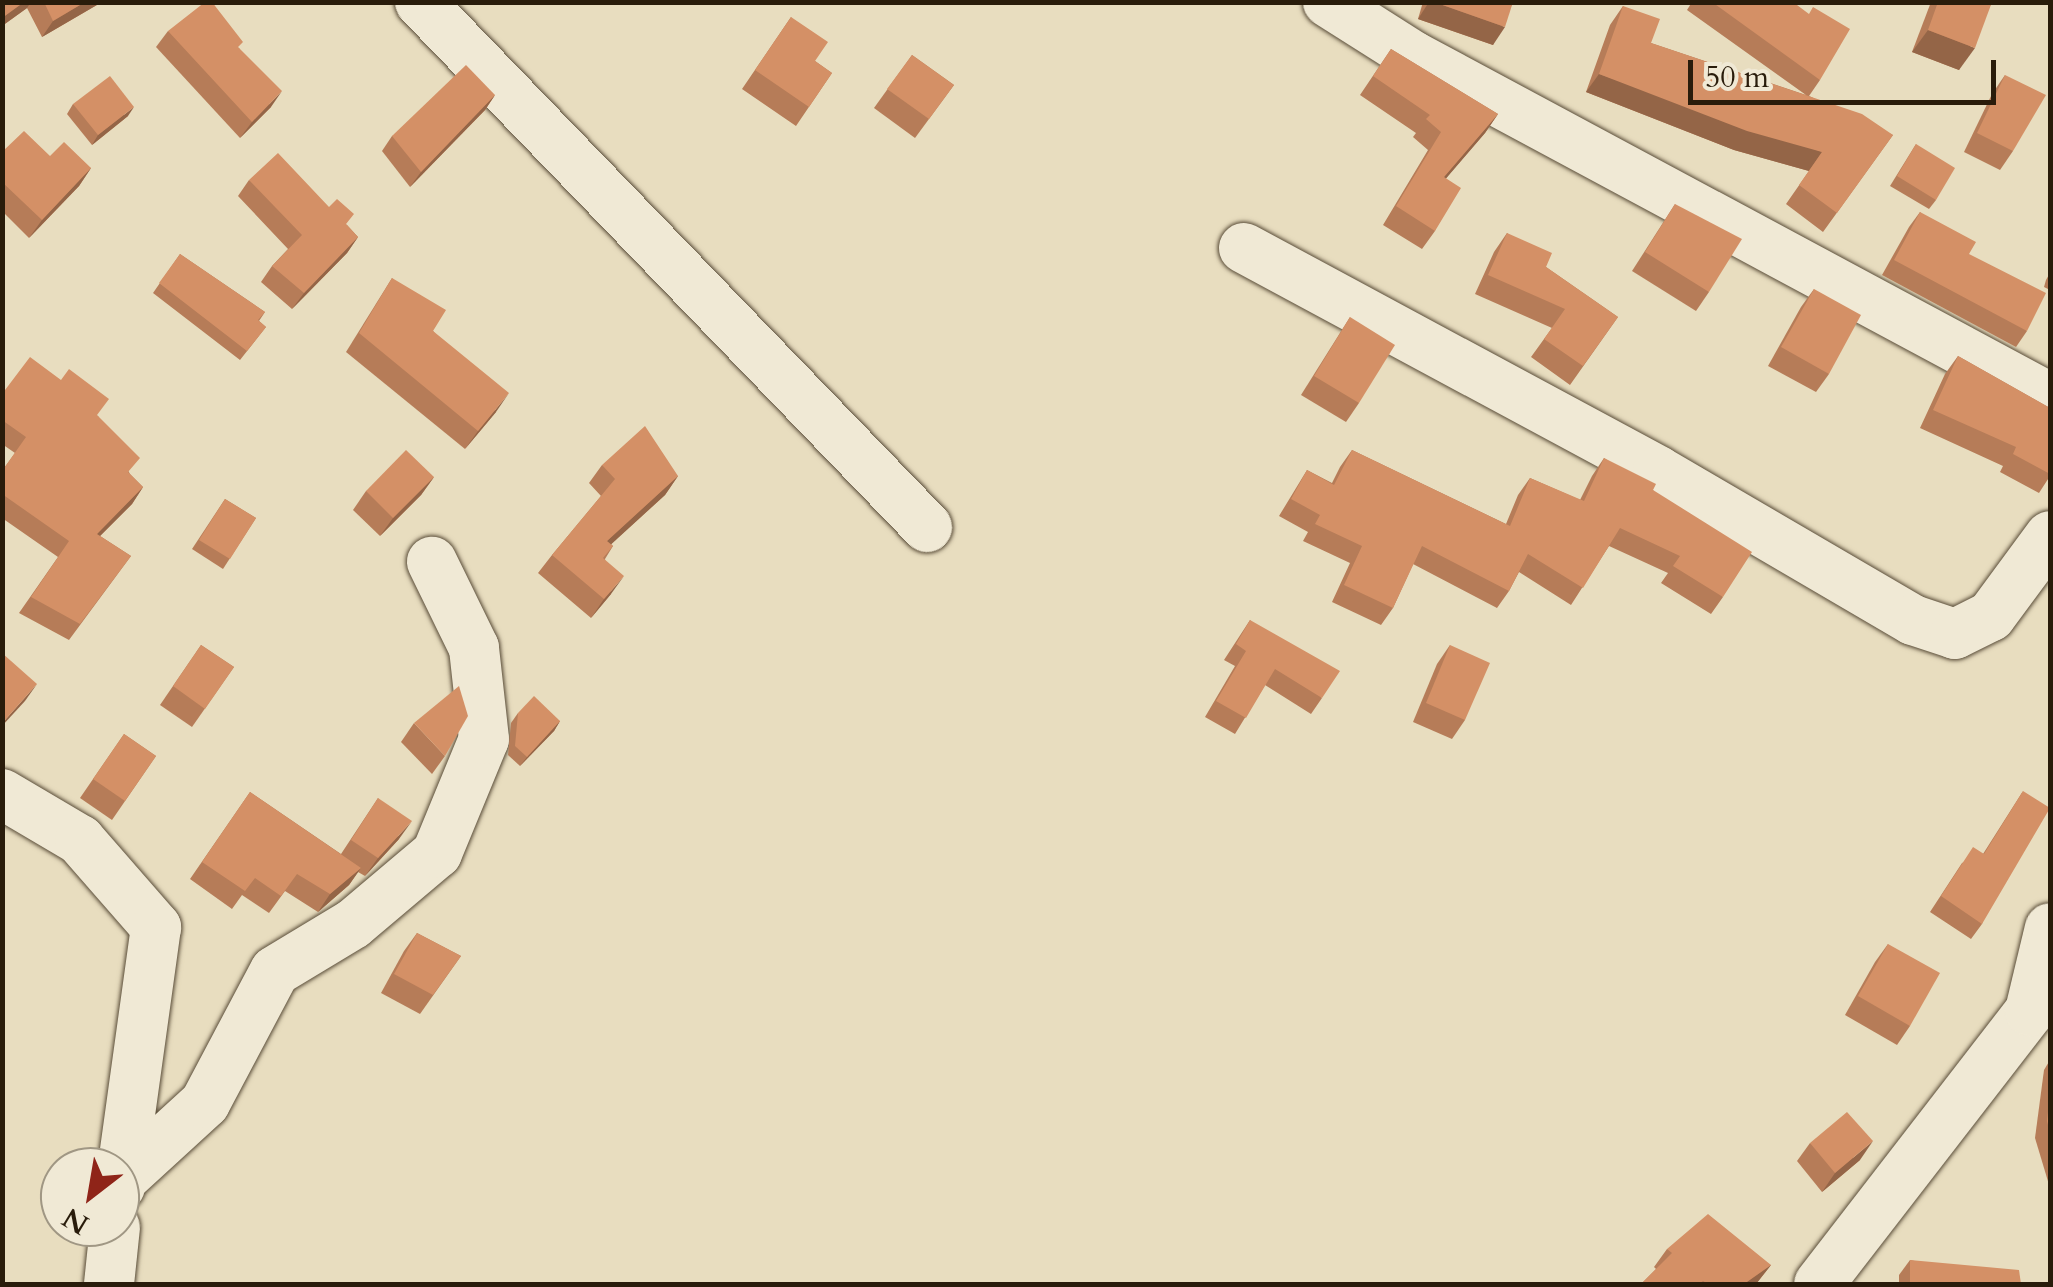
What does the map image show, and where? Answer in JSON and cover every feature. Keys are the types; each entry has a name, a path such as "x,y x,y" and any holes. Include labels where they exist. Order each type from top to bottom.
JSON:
{"street":[{"path":"420,2 927,527"},
{"path":"1328,2 1413,56 2050,398"},
{"path":"1244,248 1658,471 1913,620 1955,634 1991,616 2050,536"},
{"path":"140,1165 205,1103 275,971 353,924 437,853 484,740 474,648 432,562"},
{"path":"2,794 80,840 156,927 125,1147"},
{"path":"1819,1284 2030,1011 2050,928"},
{"path":"109,1284 113,1247"}],"building":[{"path":"2,2 24,2 2,18"},
{"path":"44,2 85,2 53,21"},
{"path":"205,2 212,2 243,42 238,47 282,91 252,122 168,31"},
{"path":"1434,2 1513,2 1505,27"},
{"path":"1712,2 1793,2 1809,14 1813,7 1850,29 1820,80"},
{"path":"1938,2 1992,2 1975,48 1928,30"},
{"path":"1623,6 1660,19 1651,43 1862,114 1893,135 1837,213 1799,185 1822,152 1747,131 1599,74"},
{"path":"791,17 828,42 815,61 832,73 809,107 755,70"},
{"path":"1391,49 1498,114 1444,177 1461,188 1435,231 1396,206 1441,132 1426,119 1430,115 1373,76"},
{"path":"912,55 954,85 929,119 887,89"},
{"path":"466,65 495,95 421,172 392,136"},
{"path":"2005,75 2046,95 2013,151 1977,133"},
{"path":"110,76 134,107 98,135 73,104"},
{"path":"24,131 50,156 64,142 91,168 42,220 2,182 2,152"},
{"path":"1916,144 1955,168 1936,200 1897,176"},
{"path":"278,153 329,207 337,199 354,214 346,224 358,237 304,293 272,266 302,235 249,180"},
{"path":"1675,204 1742,239 1709,292 1645,252"},
{"path":"1920,212 1976,242 1969,254 2046,293 2027,331 1894,260"},
{"path":"1507,233 1552,253 1546,267 1618,317 1583,366 1544,339 1565,309 1488,275"},
{"path":"180,254 265,312 258,320 266,327 247,351 159,283"},
{"path":"392,278 446,310 433,331 509,393 478,431 359,333"},
{"path":"1814,289 1861,315 1829,374 1781,347"},
{"path":"1350,317 1395,345 1359,403 1314,376"},
{"path":"1958,356 2050,408 2050,474 2013,454 2016,447 1933,410"},
{"path":"30,357 61,380 69,369 109,399 97,415 140,458 128,472 143,487 97,534 131,556 80,624 31,597 69,541 2,494 2,471 26,437 2,420 2,394"},
{"path":"645,426 678,476 607,541 613,546 603,558 624,576 604,599 552,555 615,479 602,465"},
{"path":"406,450 434,477 393,518 366,491"},
{"path":"1352,450 1510,526 1530,478 1584,501 1604,458 1656,484 1653,490 1752,552 1723,597 1673,566 1680,556 1620,528 1583,588 1528,554 1509,591 1422,546 1393,608 1344,585 1362,546 1315,524 1320,515 1291,499 1307,470 1334,485"},
{"path":"225,499 256,518 230,559 199,540"},
{"path":"1250,620 1340,671 1322,698 1275,669 1246,718 1216,701 1246,651 1236,644"},
{"path":"201,645 234,667 205,709 173,686"},
{"path":"1450,645 1490,663 1465,720 1426,703"},
{"path":"2,653 37,684 5,720 2,718"},
{"path":"459,686 468,716 445,756 414,723"},
{"path":"534,696 560,721 527,757 515,746 518,713"},
{"path":"124,734 156,756 125,801 93,779"},
{"path":"2023,791 2050,808 1982,924 1941,896 1973,847 1984,854"},
{"path":"250,792 361,868 330,894 297,874 281,896 255,878 245,891 202,862"},
{"path":"378,798 412,821 378,858 351,840"},
{"path":"417,933 461,956 433,995 394,974"},
{"path":"1888,944 1940,973 1910,1026 1858,996"},
{"path":"1847,1112 1873,1141 1835,1173 1810,1143"},
{"path":"1708,1214 1771,1265 1744,1284 1641,1284 1672,1253 1667,1249"},
{"path":"1910,1260 2019,1270 2021,1284 1910,1284"}]}
